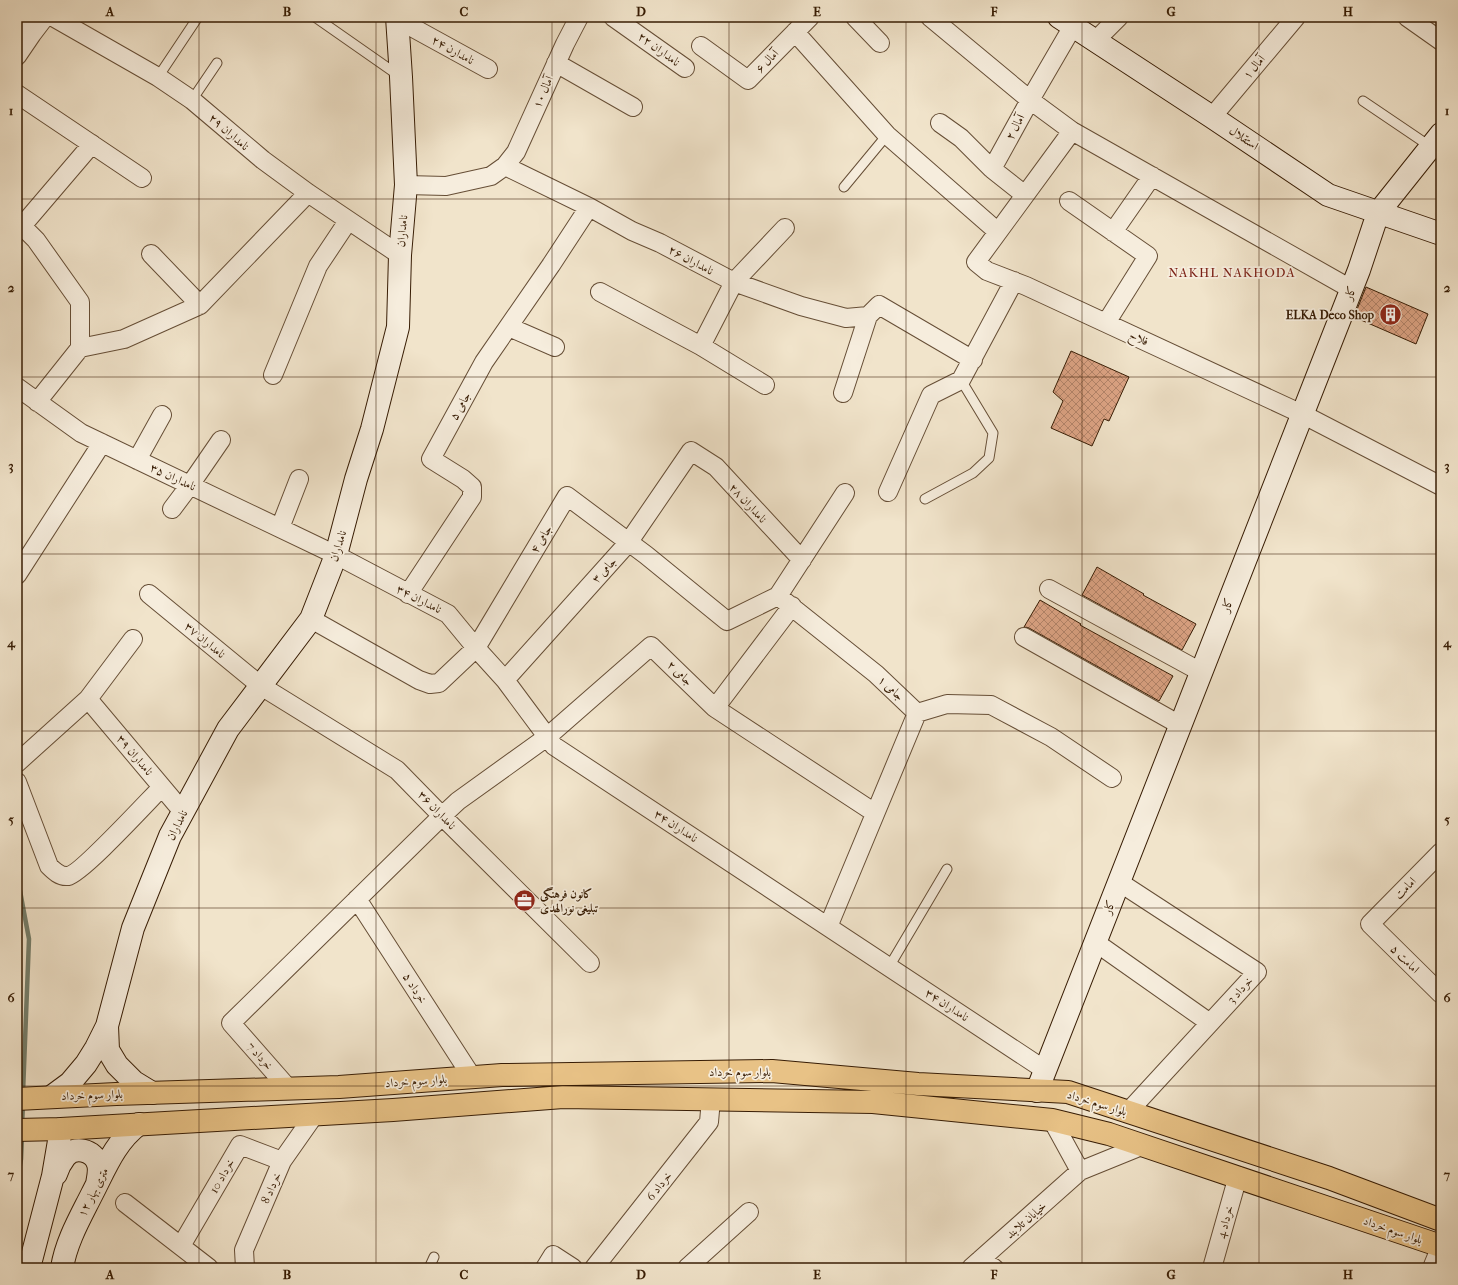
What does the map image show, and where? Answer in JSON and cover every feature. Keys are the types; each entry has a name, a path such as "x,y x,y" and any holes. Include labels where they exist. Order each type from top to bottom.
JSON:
{"main road":[{"name":"بلوار سوم خرداد","path":"17,1099 339,1087 502,1075 772,1071 918,1084 1068,1092 1329,1178 1441,1220"},
{"path":"393,1110 394,1083"},
{"name":"بلوار سوم خرداد","path":"17,1130 52,1130 393,1110 563,1097 873,1102 1052,1120 1109,1134 1238,1176 1441,1246"}],"street":[{"path":"17,56 45,17"},
{"name":"نامداران ۲۹","path":"53,17 158,77 192,100 262,160 348,221 400,255"},
{"name":"آمال ۱۰","path":"505,166 516,152 565,44 579,17"},
{"name":"نامداران ۲۲","path":"613,17 685,68"},
{"name":"آمال ۶","path":"701,46 748,80 810,17"},
{"path":"855,17 880,43"},
{"path":"930,17 1030,100 1072,132 1351,289"},
{"path":"1095,40 1119,17"},
{"name":"آمال ۱","path":"1212,117 1296,17"},
{"path":"1407,17 1441,41"},
{"name":"نامداران","path":"47,1098 70,1082 86,1064 107,1026 133,928 170,836 228,729 311,619 336,555 356,478 372,429 398,327 400,255 406,186 397,18"},
{"name":"نامدارن ۲۴","path":"397,18 488,69"},
{"name":"آمال ۲","path":"992,169 1030,100 1066,22"},
{"name":"استقلال","path":"1066,22 1328,195 1441,234"},
{"path":"17,25 32,34"},
{"path":"795,32 887,135 998,232 1072,132"},
{"path":"556,64 633,107"},
{"path":"17,94 142,178"},
{"path":"940,123 961,138 992,169 1025,195"},
{"name":"کار","path":"1037,1090 1351,289 1378,213 1436,141"},
{"path":"37,402 80,348 80,302 36,240 20,224 92,144"},
{"path":"406,186 446,186 491,176 505,166"},
{"name":"نامداران ۲۶","path":"505,166 588,207 632,231 660,243 734,282 801,306 846,318 868,316 879,305 973,360"},
{"path":"1113,232 1152,176"},
{"path":"80,348 124,339 200,305 308,193"},
{"path":"1069,201 1148,256 1106,323"},
{"name":"جامی ۵","path":"408,594 472,496 472,488 463,479 431,459 484,362 551,265 588,207"},
{"path":"272,375 318,266 348,221"},
{"path":"700,346 734,282 772,240 785,228"},
{"name":"فلاح","path":"998,232 976,262 987,271 1014,281 1302,414 1441,486"},
{"path":"151,254 200,305"},
{"path":"888,492 931,395 961,380 1014,281"},
{"path":"600,292 700,346 764,385"},
{"path":"843,393 868,316"},
{"path":"509,327 555,347"},
{"name":"نامداران ۳۵","path":"18,390 81,433 336,555"},
{"path":"136,460 162,415"},
{"path":"172,509 221,440"},
{"path":"17,575 102,443"},
{"name":"جامی ۳","path":"506,680 628,543 691,451"},
{"name":"نامداران ۲۸","path":"691,451 716,467 802,560"},
{"path":"280,528 299,479"},
{"path":"845,493 802,560 785,601 715,708 875,813"},
{"name":"جامی ۴","path":"476,648 567,496 628,543"},
{"path":"628,543 646,555 727,621 785,601"},
{"name":"نامداران ۳۴","path":"336,555 448,614 476,648 506,680 554,746 1045,1070"},
{"path":"1049,589 1201,672"},
{"name":"نامداران ۳۷","path":"149,594 261,686"},
{"name":"جامی ۱","path":"785,601 876,674 917,713"},
{"path":"311,619 419,680 430,684 439,683 476,648"},
{"path":"1024,637 1180,724"},
{"path":"17,763 88,699 132,639"},
{"name":"جامی ۲","path":"548,737 652,646 715,708"},
{"name":"نامداران ۳۶","path":"261,686 397,770 590,963"},
{"name":"نامداران ۳۹","path":"88,699 183,812"},
{"path":"828,927 917,713 947,704 991,705 1052,737 1112,778"},
{"path":"357,899 458,801 548,737"},
{"path":"17,782 49,866 57,873 68,876 92,858 162,787"},
{"name":"امامت","path":"1370,924 1441,852"},
{"name":"خرداد 3","path":"1118,882 1257,972 1128,1112"},
{"name":"خرداد 7","path":"289,1089 231,1023 357,899"},
{"name":"خرداد ۵","path":"357,899 472,1077"},
{"name":"امامت ۵","path":"1370,924 1441,994"},
{"path":"1095,942 1210,1023"},
{"name":"نامداران","path":"107,1026 108,1050 117,1065 134,1082 152,1093"},
{"name":"خرداد 6","path":"594,1268 709,1122 711,1099"},
{"name":"خرداد 8","path":"245,1268 244,1250 282,1162 315,1114"},
{"path":"1052,1120 1080,1171"},
{"name":"۱۲ متری بهار","path":"62,1268 70,1240 105,1166 128,1132 139,1124"},
{"path":"51,1184 52,1130"},
{"name":"خیابان تلابند","path":"982,1266 1080,1171 1144,1145"},
{"name":"خرداد 10","path":"181,1246 240,1146 282,1162"},
{"path":"29,1268 51,1184 65,1156 72,1151 84,1150 92,1155 98,1165 97,1184"},
{"name":"خرداد 4","path":"1212,1268 1238,1176"},
{"path":"125,1203 209,1268"},
{"path":"687,1268 749,1212"},
{"path":"1432,1268 1441,1246"},
{"path":"545,1268 553,1255 573,1268"}],"lane":[{"path":"158,77 198,17"},
{"path":"315,17 401,77"},
{"path":"192,100 217,63"},
{"path":"1363,100 1436,141"},
{"path":"844,187 887,135"},
{"path":"925,499 973,473 989,458 993,432 961,380"},
{"path":"888,967 948,869"},
{"path":"430,1268 434,1257"}],"building":[{"name":"ELKA Deco Shop","path":"1366,287 1428,314 1416,344 1354,317"},
{"path":"1071,351 1129,377 1109,421 1104,419 1092,446 1051,428 1063,401 1053,392"},
{"path":"1097,567 1144,594 1143,595 1196,624 1182,650 1082,595"},
{"path":"1040,600 1081,624 1080,625 1173,676 1159,701 1029,628 1024,627"}],"waterway":[{"path":"17,875 29,939 23,1093"},
{"path":"22,1125 23,1104"},
{"path":"17,1182 21,1159 22,1136"}],"place":[{"name":"ELKA Deco Shop","path":"1390,315"},
{"name":"کانون فرهنگی تبلیغی نورالهدی","path":"525,901"}],"district":[{"name":"NAKHL NAKHODA","path":"1232,272"}]}
